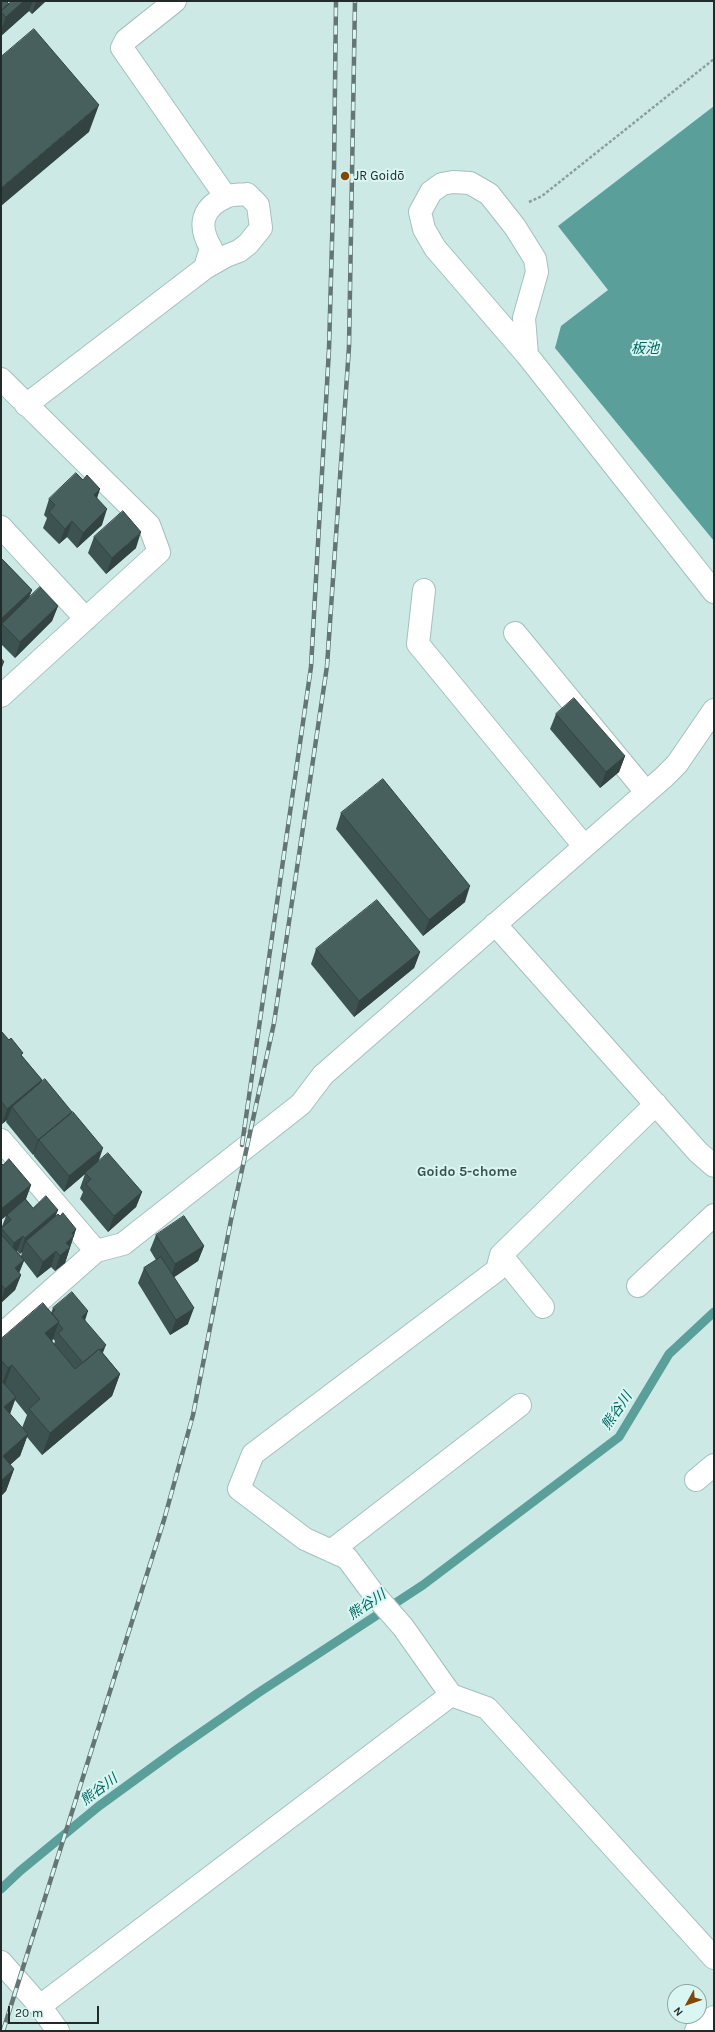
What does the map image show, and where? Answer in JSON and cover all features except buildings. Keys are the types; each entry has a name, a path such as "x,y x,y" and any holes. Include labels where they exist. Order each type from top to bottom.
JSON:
{"street":[{"path":"175,1 126,40 122,48 226,197"},
{"path":"527,355 524,318 537,272 535,259 515,227 488,194 470,183 453,182 442,184 431,192 420,212 424,229 435,248 527,355 714,592"},
{"path":"26,405 205,268 226,256 239,251 248,244 261,228 258,205 247,194 226,197 211,208 205,216 202,226 204,236 211,248 205,268"},
{"path":"1,379 149,525 159,552 1,696"},
{"path":"1,528 86,619"},
{"path":"424,590 418,644 584,846"},
{"path":"515,633 646,792"},
{"path":"1,1335 96,1251 122,1244 301,1104 323,1075 677,764 714,710"},
{"path":"495,924 656,1104 714,1166"},
{"path":"656,1104 501,1255 497,1270 253,1454 239,1488 305,1539 347,1558 373,1593 403,1626 451,1695 487,1708 714,1958"},
{"path":"1,1140 96,1251"},
{"path":"638,1286 714,1215"},
{"path":"501,1255 543,1307"},
{"path":"331,1551 520,1405"},
{"path":"696,1480 714,1465"},
{"path":"40,2006 451,1695"},
{"path":"1,1962 40,2006 58,2031"},
{"path":"696,2031 714,2017"}],"path":[{"path":"542,196 714,59"}],"water":[{"name":"板池","path":"714,106 714,541 555,348 561,326 608,290 558,226"}],"waterway":[{"name":"熊谷川","path":"1,1889 20,1871 99,1806 258,1693 423,1585 619,1437 669,1354 714,1312"}],"railway":[{"path":"242,1145 311,667 329,349 334,170 336,1"},
{"path":"3,2031 164,1520 193,1415 231,1220 274,1023 327,666 349,347 355,1"}],"place":[{"name":"JR Goidō","path":"345,176"}],"district":[{"name":"Goido 5-chome","path":"467,1172"}]}
